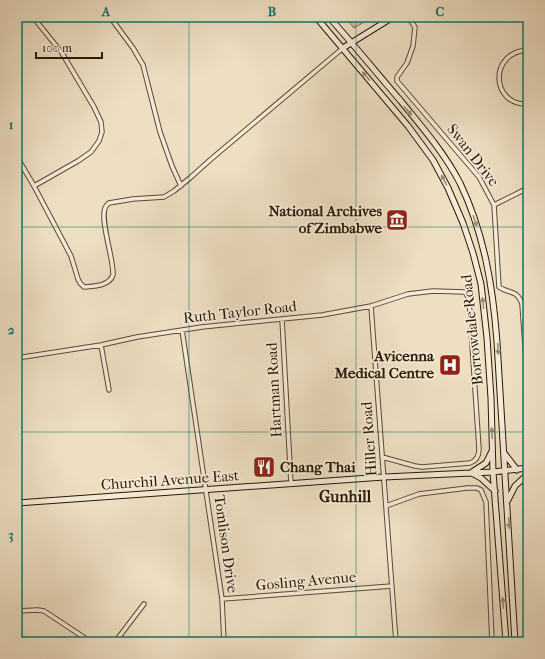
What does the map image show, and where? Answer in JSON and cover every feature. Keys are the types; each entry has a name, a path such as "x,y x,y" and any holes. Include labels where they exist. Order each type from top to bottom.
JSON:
{"main road":[{"name":"Borrowdale Road","path":"316,17 408,126 433,160 448,188 463,223 481,284 490,391 493,472 506,642"},
{"name":"Borrowdale Road","path":"329,17 413,116 445,158 460,183 484,249 495,312 516,642"},
{"path":"342,48 393,17"},
{"path":"493,451 486,463 471,473 481,478 495,491"},
{"path":"503,451 517,470"},
{"name":"Churchil Avenue East","path":"17,503 384,477 493,472 528,468"},
{"path":"507,502 515,486 528,474"}],"street":[{"path":"17,20 20,17"},
{"path":"33,17 62,53 94,107 101,122 102,132 99,142 91,152 34,186"},
{"path":"110,17 133,48 142,65 160,132 181,186"},
{"name":"Swan Drive","path":"408,17 414,24 415,30 413,46 409,59 397,77 397,81 479,177 494,205 499,287 511,291 517,295 522,304 528,369 528,387"},
{"path":"17,157 71,256 78,279 82,286 87,287 106,284 114,276 104,212 107,205 109,203 133,199 164,197 181,186 342,48"},
{"path":"528,50 520,50 506,59 501,66 499,83 502,91 507,97 514,102 528,104"},
{"path":"494,205 528,188"},
{"name":"Ruth Taylor Road","path":"17,358 182,330 282,319 308,318 371,306 408,294 433,291 465,292 469,299 479,456 476,460 470,463 459,465 415,466 382,457"},
{"name":"Hiller Road","path":"371,306 396,642"},
{"name":"Hartman Road","path":"282,319 291,484"},
{"name":"Tomlison Drive","path":"182,330 222,599 224,642"},
{"path":"101,344 109,390"},
{"path":"386,506 419,494 440,490 477,488 484,494 486,502 492,642"},
{"name":"Gosling Avenue","path":"222,599 392,586"},
{"path":"115,642 144,604"},
{"path":"17,611 44,610 91,642"}],"shaded area":[{"path":"344,17 373,17 354,28"}],"place":[{"name":"National Archives of Zimbabwe","path":"397,220"},
{"name":"Avicenna Medical Centre","path":"450,365"},
{"name":"Chang Thai","path":"264,467"}],"district":[{"name":"Gunhill","path":"345,496"}]}
